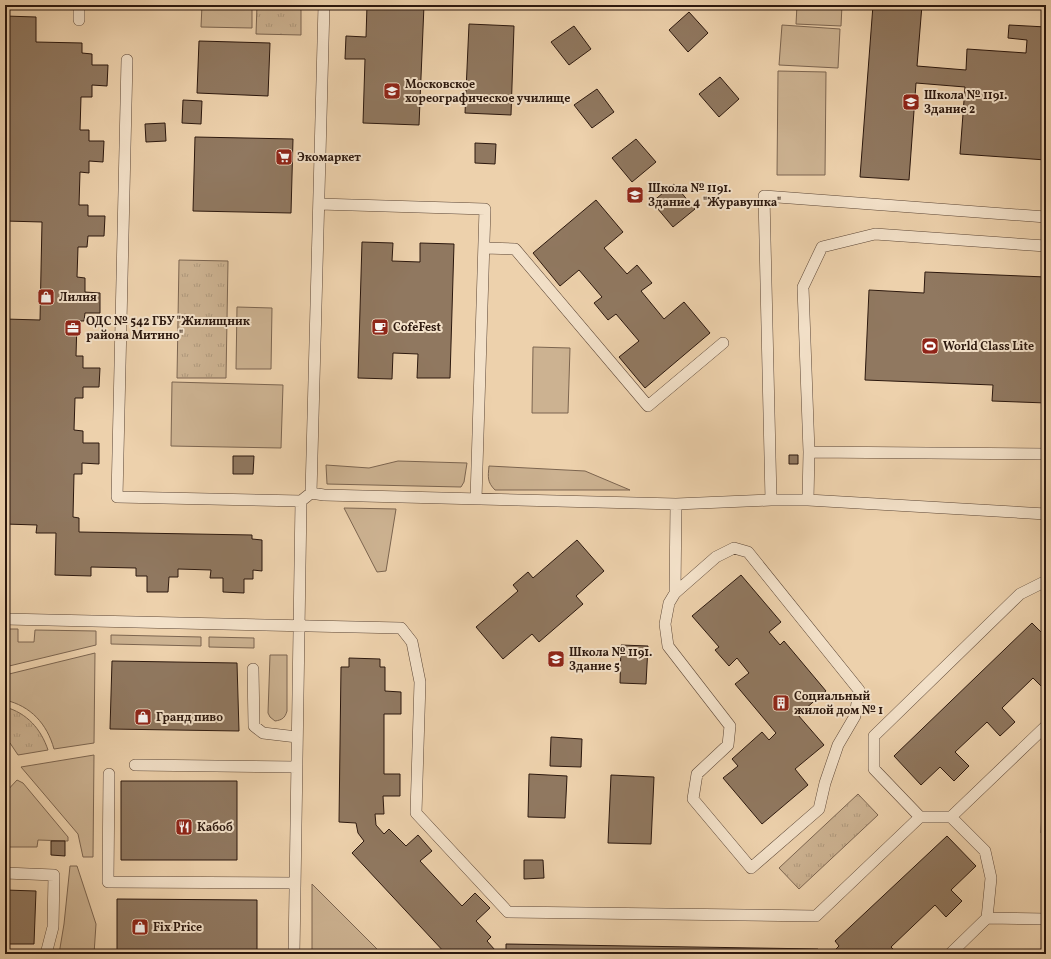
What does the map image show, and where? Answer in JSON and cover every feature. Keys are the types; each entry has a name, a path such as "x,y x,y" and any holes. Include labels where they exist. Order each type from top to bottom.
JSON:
{"lane":[{"path":"79,5 79,20"},
{"path":"311,493 324,5"},
{"path":"127,60 117,497 301,501 311,493 324,495 676,504 808,500 1046,514"},
{"path":"771,500 764,196 1046,217"},
{"path":"319,204 486,209 476,499"},
{"path":"808,500 809,452 803,287 822,248 875,234 1046,246"},
{"path":"484,248 515,249 648,406 723,343"},
{"path":"809,452 1046,454"},
{"path":"294,954 301,501"},
{"path":"675,593 716,557 734,548 748,552 859,690 855,716 838,745 825,782 819,809 751,868 693,799 697,774 728,745 730,726 668,646 665,624 669,603 675,593 676,504"},
{"path":"920,817 874,769 874,736 1020,594 1046,581"},
{"path":"5,619 401,628 412,642 420,682 416,813 508,912 816,916 920,817 951,817 1046,726"},
{"path":"254,669 254,726 264,733 297,736"},
{"path":"135,765 297,767"},
{"path":"109,774 108,882 295,883"},
{"path":"950,954 987,918 991,878 985,851 951,817"},
{"path":"5,873 54,874 53,927 46,954"},
{"path":"987,918 1046,920"}],"green space":[{"path":"202,5 252,5 252,28 201,27"},
{"path":"257,5 301,5 301,35 256,34"},
{"path":"797,5 842,5 841,26 796,24"},
{"path":"782,25 840,29 838,68 779,65"},
{"path":"778,71 826,72 825,175 777,175"},
{"path":"179,260 228,261 226,378 177,378"},
{"path":"237,307 272,308 271,369 236,369"},
{"path":"533,347 570,348 568,413 532,413"},
{"path":"172,382 283,385 281,448 171,446"},
{"path":"398,461 467,463 464,482 461,487 327,484 326,465 369,468"},
{"path":"489,466 585,471 630,490 495,490 489,479"},
{"path":"344,508 396,509 386,571 377,572"},
{"path":"5,629 18,629 18,642 34,642 35,630 96,631 96,645 5,667"},
{"path":"111,635 201,637 201,646 111,644"},
{"path":"209,637 254,638 254,648 209,647"},
{"path":"95,653 94,743 54,749 47,732 37,717 23,707 5,700 5,675"},
{"path":"270,655 287,655 287,711 283,718 275,721 268,713"},
{"path":"5,707 20,713 32,723 41,735 48,750 18,755 10,743 5,739"},
{"path":"94,755 93,857 83,857 78,834 21,767"},
{"path":"17,780 23,783 68,837 68,841 38,840 37,847 5,847 5,793"},
{"path":"1043,789 1046,789 1046,834 1041,833"},
{"path":"858,794 878,815 799,889 779,868"},
{"path":"1044,852 1046,852 1046,887 1042,887"},
{"path":"70,866 77,866 96,924 94,954 59,954 64,924"},
{"path":"312,884 382,954 312,954"}],"building":[{"name":"Московское хореографическое училище","path":"367,5 424,5 419,125 363,123 365,59 345,59 346,36 366,37"},
{"path":"508,5 508,6 489,6"},
{"path":"873,5 922,5 917,66 966,70 967,49 1026,53 1027,40 1008,38 1009,25 1046,27 1046,41 1044,41 1043,55 1046,55 1046,160 960,154 965,87 916,83 909,180 860,177"},
{"path":"689,12 708,33 688,52 669,30"},
{"path":"5,16 36,17 36,42 82,43 82,53 92,54 92,65 108,65 107,86 92,85 92,97 81,97 80,130 89,130 89,141 104,141 103,162 89,161 89,173 80,172 79,205 88,205 88,216 105,216 104,236 88,236 87,247 78,247 77,277 85,278 85,292 100,293 100,313 85,313 84,321 77,321 76,356 83,356 83,368 100,368 99,387 83,387 83,398 75,398 74,430 83,431 83,443 99,443 99,464 82,463 82,474 74,474 73,517 79,518 79,532 252,535 252,539 262,540 262,571 253,570 253,579 244,579 244,593 223,592 223,578 210,578 211,570 178,569 178,577 169,577 168,592 147,592 147,576 136,576 136,568 91,567 91,576 55,575 56,533 36,533 37,525 5,524 5,319 40,320 42,222 5,221"},
{"path":"469,24 514,26 511,115 465,113"},
{"path":"574,26 591,49 569,65 551,42"},
{"path":"199,41 270,43 268,96 197,93"},
{"path":"720,77 739,99 719,117 699,94"},
{"path":"597,89 614,112 592,128 574,105"},
{"path":"183,100 202,101 201,124 182,123"},
{"path":"165,123 166,141 146,142 145,124"},
{"path":"195,137 293,139 291,213 193,211"},
{"path":"636,139 656,162 632,182 612,158"},
{"path":"475,143 496,144 495,164 475,163"},
{"path":"674,184 695,209 673,227 652,202"},
{"path":"596,200 623,232 604,248 627,274 637,265 652,283 641,291 664,319 684,302 710,333 645,388 619,357 639,341 616,314 608,320 594,303 602,297 579,270 560,286 533,253"},
{"path":"362,242 393,243 392,261 420,262 420,243 454,244 450,378 417,378 418,354 393,353 392,379 358,378"},
{"path":"925,272 1046,277 1046,403 992,401 993,385 865,380 869,290 924,293"},
{"path":"789,455 798,455 798,464 789,464"},
{"path":"233,456 254,456 253,474 233,474"},
{"path":"577,540 604,571 576,596 583,604 539,642 532,634 503,659 476,627 518,591 513,585 528,572 533,578"},
{"name":"Социальный жилой дом № 1","path":"741,575 781,622 769,632 780,645 784,641 826,691 798,715 824,745 795,769 808,785 762,824 723,778 738,766 732,759 762,732 769,740 776,733 735,684 749,673 737,658 729,666 715,650 719,647 692,616"},
{"path":"1032,623 1046,637 1046,691 1033,678 1002,708 1015,722 1000,736 987,722 955,752 969,766 954,781 940,767 921,785 894,756"},
{"path":"621,645 648,646 646,684 620,683"},
{"path":"349,658 380,659 380,667 385,667 385,691 401,692 401,714 384,714 384,774 400,774 400,796 383,796 384,814 375,814 376,825 384,834 389,829 406,846 418,835 432,851 420,861 462,906 475,893 490,908 476,921 491,937 487,941 495,950 506,951 506,944 818,949 819,954 446,954 352,853 364,841 358,833 356,823 339,822 341,667 349,667"},
{"path":"112,661 237,663 239,731 110,729"},
{"path":"551,737 582,739 581,767 550,766"},
{"path":"529,774 567,776 565,818 528,817"},
{"path":"611,775 654,777 651,844 608,843"},
{"path":"121,781 237,781 237,860 121,860"},
{"path":"947,836 976,866 951,890 962,901 946,917 935,905 891,947 898,954 831,954 839,946 835,941"},
{"path":"51,841 65,841 65,856 51,855"},
{"path":"524,860 543,860 544,878 524,879"},
{"path":"5,890 36,891 34,944 5,944"},
{"path":"117,899 257,900 257,954 117,954"}],"place":[{"name":"Московское хореографическое училище","path":"392,91"},
{"name":"Школа № 1191. Здание 2","path":"911,102"},
{"name":"Экомаркет","path":"284,157"},
{"name":"Школа № 1191. Здание 4 \"Журавушка\"","path":"635,195"},
{"name":"Лилия","path":"46,297"},
{"name":"CofeFest","path":"380,327"},
{"name":"ОДС № 542 ГБУ \"Жилищник района Митино\"","path":"73,328"},
{"name":"World Class Lite","path":"930,346"},
{"name":"Школа № 1191. Здание 5","path":"556,659"},
{"name":"Социальный жилой дом № 1","path":"781,703"},
{"name":"Гранд пиво","path":"143,717"},
{"name":"Кабоб","path":"184,827"},
{"name":"Fix Price","path":"140,927"}]}
